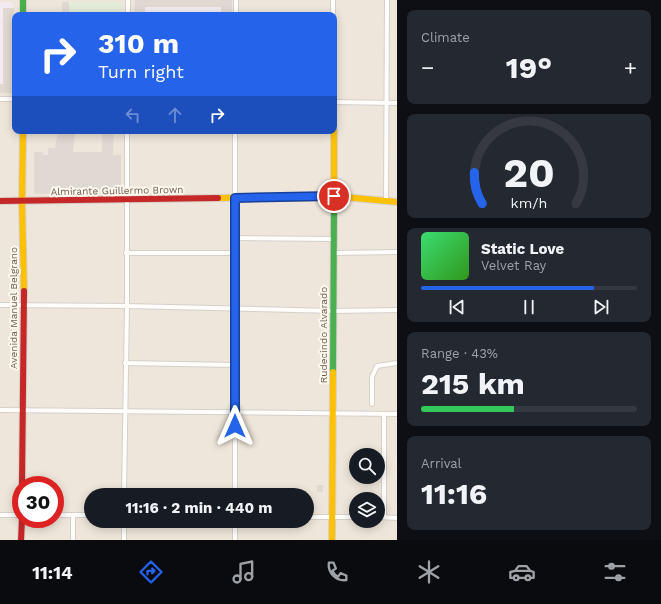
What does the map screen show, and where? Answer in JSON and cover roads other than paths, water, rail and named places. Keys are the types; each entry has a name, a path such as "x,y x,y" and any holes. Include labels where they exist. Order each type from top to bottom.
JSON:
{"street":[{"path":"23,0 23,12"},
{"path":"128,0 128,12"},
{"path":"236,0 236,12"},
{"path":"333,0 333,12"},
{"path":"386,201 387,0"},
{"path":"0,99 12,99"},
{"path":"337,102 397,103"},
{"name":"Avenida Manuel Belgrano","path":"22,476 24,306 22,202 23,134"},
{"path":"124,488 127,306 127,134"},
{"path":"235,134 235,488"},
{"name":"Rudecindo Alvarado","path":"332,540 334,134"},
{"name":"Almirante Guillermo Brown","path":"0,201 22,202 334,196 397,202"},
{"path":"235,238 334,239"},
{"path":"334,253 397,252"},
{"path":"126,253 234,253"},
{"path":"0,306 127,306 334,311 397,310"},
{"path":"125,363 235,365"},
{"path":"372,404 372,377 377,366 397,363"},
{"path":"0,410 397,414"},
{"path":"384,414 384,492"},
{"path":"0,515 12,515"},
{"path":"64,515 84,515"},
{"path":"73,515 73,540"},
{"path":"314,517 349,517"},
{"path":"385,517 397,518"},
{"path":"21,540 22,528"},
{"path":"124,528 124,540"},
{"path":"235,528 235,540"}]}
